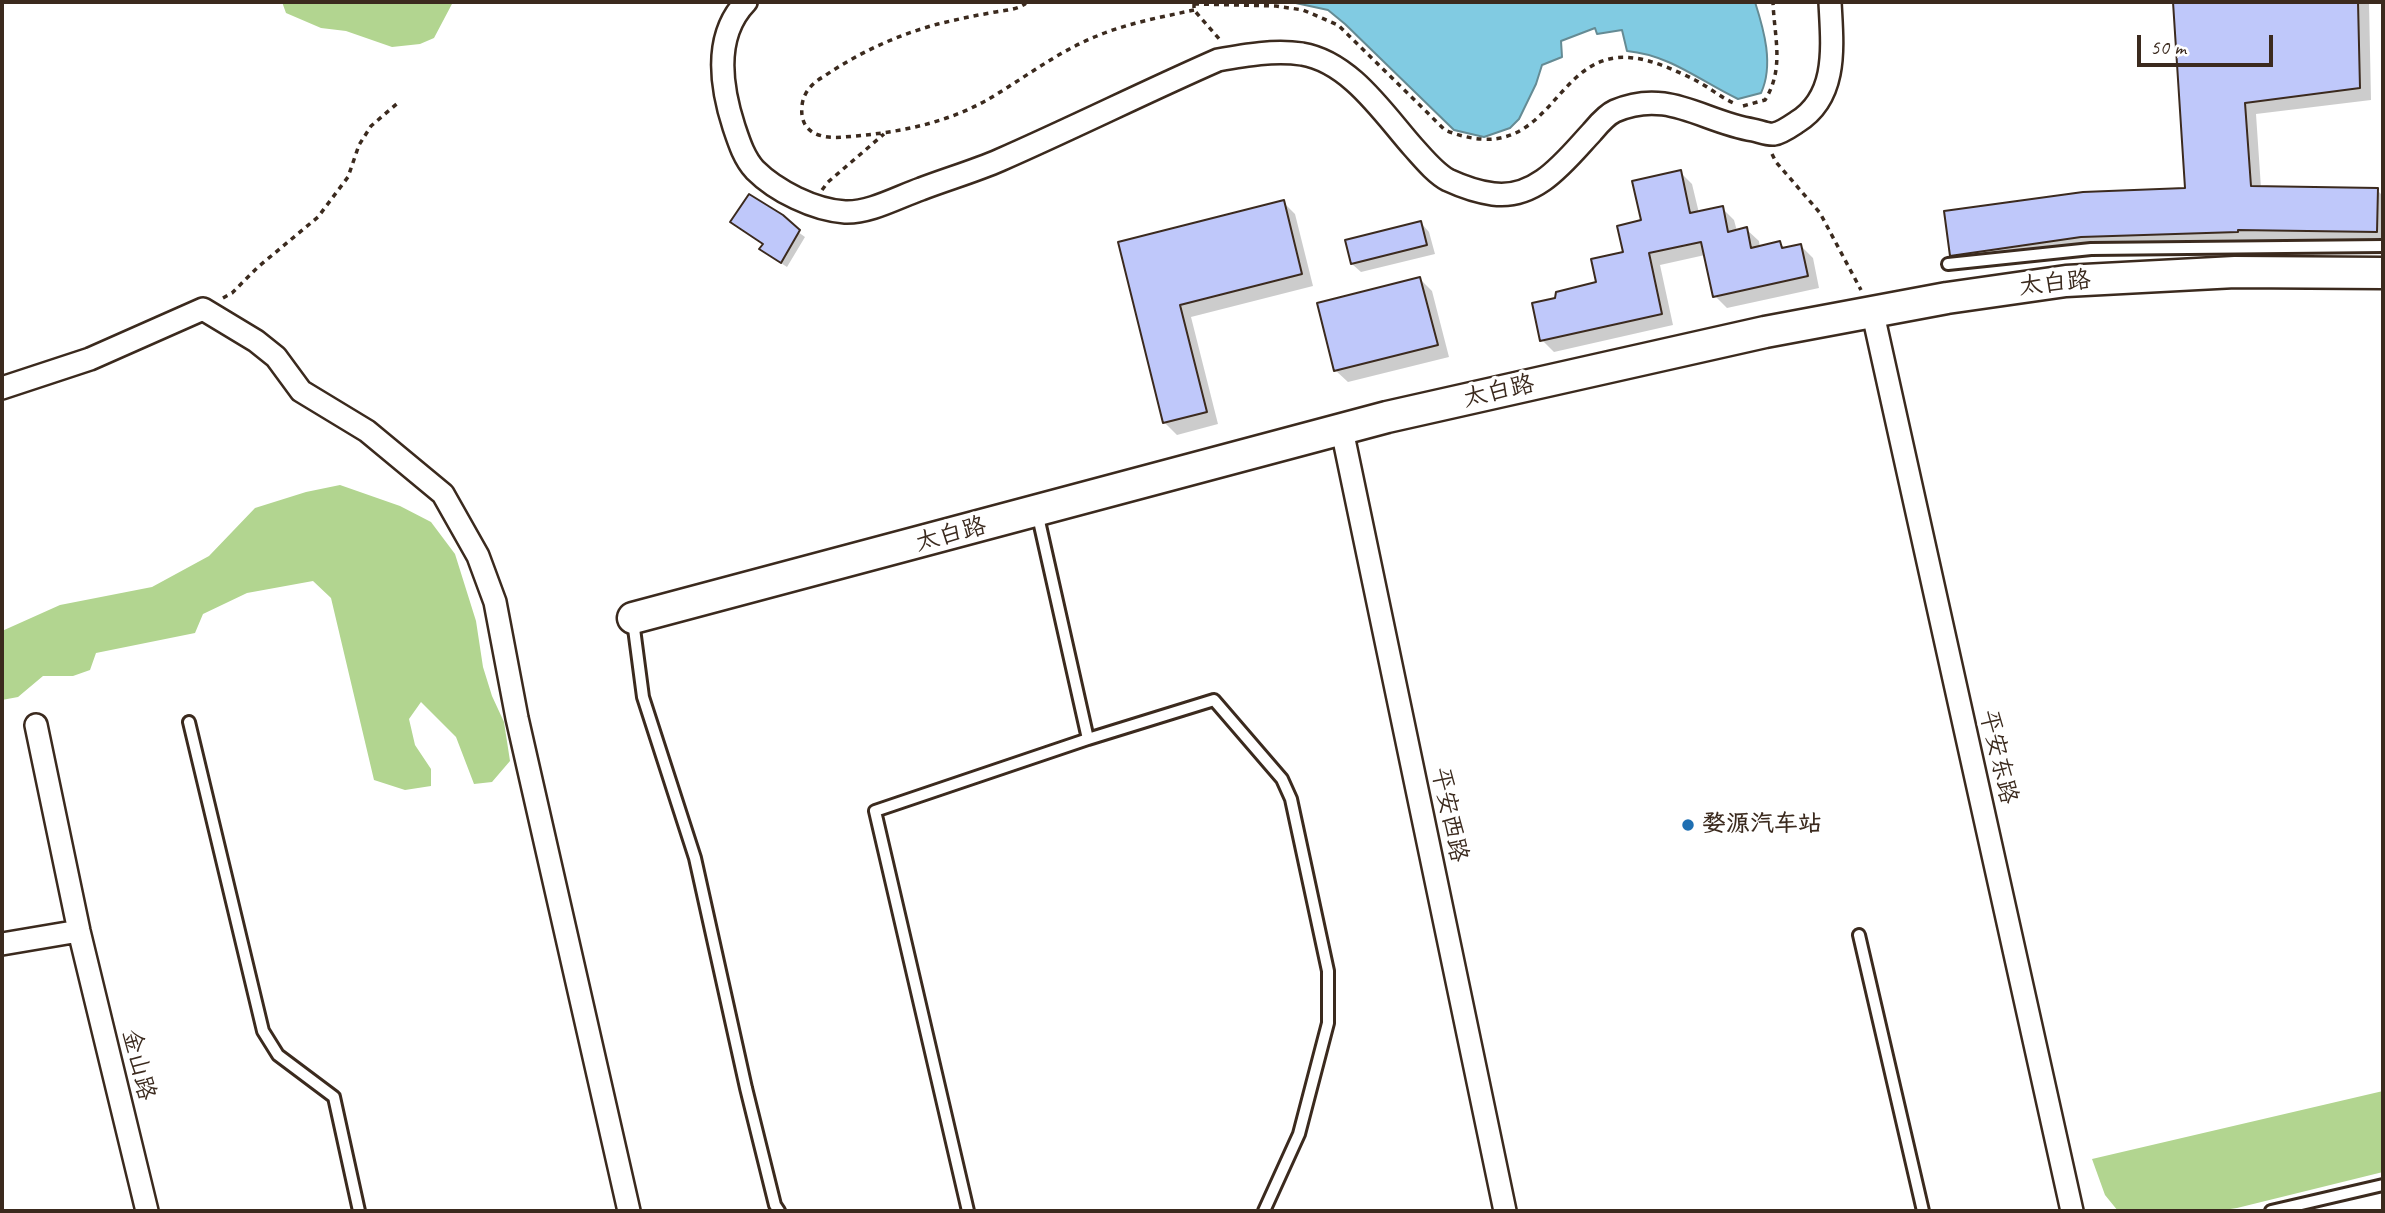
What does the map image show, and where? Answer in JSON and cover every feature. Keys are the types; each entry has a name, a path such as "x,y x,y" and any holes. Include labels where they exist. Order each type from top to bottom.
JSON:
{"street":[{"path":"746,2 729,31 721,66 724,98 741,148 753,169 773,184 811,204 828,210 848,212 871,207 998,161 1218,60 1253,53 1304,54 1332,65 1355,82 1425,160 1446,179 1495,194 1513,192 1549,178 1606,117 1632,106 1652,102 1680,106 1744,129 1773,134 1790,126 1810,114 1831,70 1830,2"},
{"name":"太白路","path":"633,618 1387,417 1765,332 1947,298 2066,281 2235,272 2383,273"},
{"path":"2,388 90,359 203,309 257,341 276,357 302,391 367,430 443,494 478,556 495,602 517,718 629,1211"},
{"name":"平安东路","path":"1872,314 2072,1211"},
{"name":"平安西路","path":"1342,429 1505,1211"},
{"name":"金山路","path":"37,724 79,931 146,1211"},
{"path":"2,944 79,931"}],"lane":[{"path":"1948,264 2091,249 2383,246"},
{"path":"1037,512 1088,739"},
{"path":"633,618 643,697 695,858 746,1088 775,1205 779,1211"},
{"path":"968,1211 875,811 1088,739 1214,700 1282,779 1291,799 1328,971 1328,1023 1299,1134 1264,1211"},
{"path":"189,722 263,1031 278,1055 334,1097 359,1211"},
{"path":"1859,935 1923,1211"},
{"path":"2271,1211 2383,1185"}],"path":[{"path":"1025,2 1017,9 935,25 893,38 855,57 820,78 806,92 802,102 802,114 807,127 816,135 832,138 925,126 965,110 1097,36 1147,20 1194,10"},
{"path":"1231,57 1217,34 1194,10 1194,3 1276,6 1303,10 1338,25 1445,130 1466,139 1486,141 1519,133 1538,119 1584,71 1619,57 1635,58 1664,67 1694,79 1725,100 1742,106 1751,106 1765,100 1772,89 1779,61 1773,2"},
{"path":"203,309 232,293 258,267 318,217 348,177 359,145 371,127 399,102"},
{"path":"1763,132 1776,162 1820,213 1872,314"},
{"path":"811,204 828,182 885,133"}],"green space":[{"path":"282,2 453,2 434,38 420,44 392,47 346,31 321,28 286,13"},
{"path":"340,485 400,506 431,522 455,554 476,621 483,667 504,722 510,761 492,782 474,784 456,737 421,702 409,719 415,745 431,769 431,786 405,790 374,780 331,598 313,581 247,593 203,614 195,633 96,653 90,670 73,676 43,676 18,697 2,700 2,631 60,605 152,587 209,556 255,508 306,492"},
{"path":"2383,1091 2383,1172 2237,1208 2217,1211 2118,1211 2105,1195 2092,1159"}],"water":[{"path":"1291,2 1755,2 1764,36 1767,71 1761,93 1738,99 1671,63 1643,53 1627,51 1622,30 1597,34 1595,28 1561,41 1562,57 1542,65 1519,119 1510,128 1484,137 1454,130 1328,10"}],"building":[{"path":"2173,2 2358,2 2360,88 2245,103 2251,186 2378,188 2377,232 2238,230 2081,237 1950,256 1944,211 2083,192 2185,188"},
{"path":"1681,170 1690,213 1723,206 1728,232 1747,227 1751,248 1780,241 1782,248 1801,244 1808,276 1713,297 1701,242 1649,253 1662,314 1540,341 1532,303 1555,298 1556,292 1596,282 1591,259 1623,252 1617,226 1641,220 1632,181"},
{"path":"749,194 783,215 800,230 781,263 759,249 763,244 730,222"},
{"path":"1284,200 1302,274 1180,305 1207,412 1163,423 1118,242"},
{"path":"1421,221 1427,245 1351,264 1345,240"},
{"path":"1420,277 1438,345 1334,371 1317,303"}],"place":[{"name":"婺源汽车站","path":"1688,825"}]}
